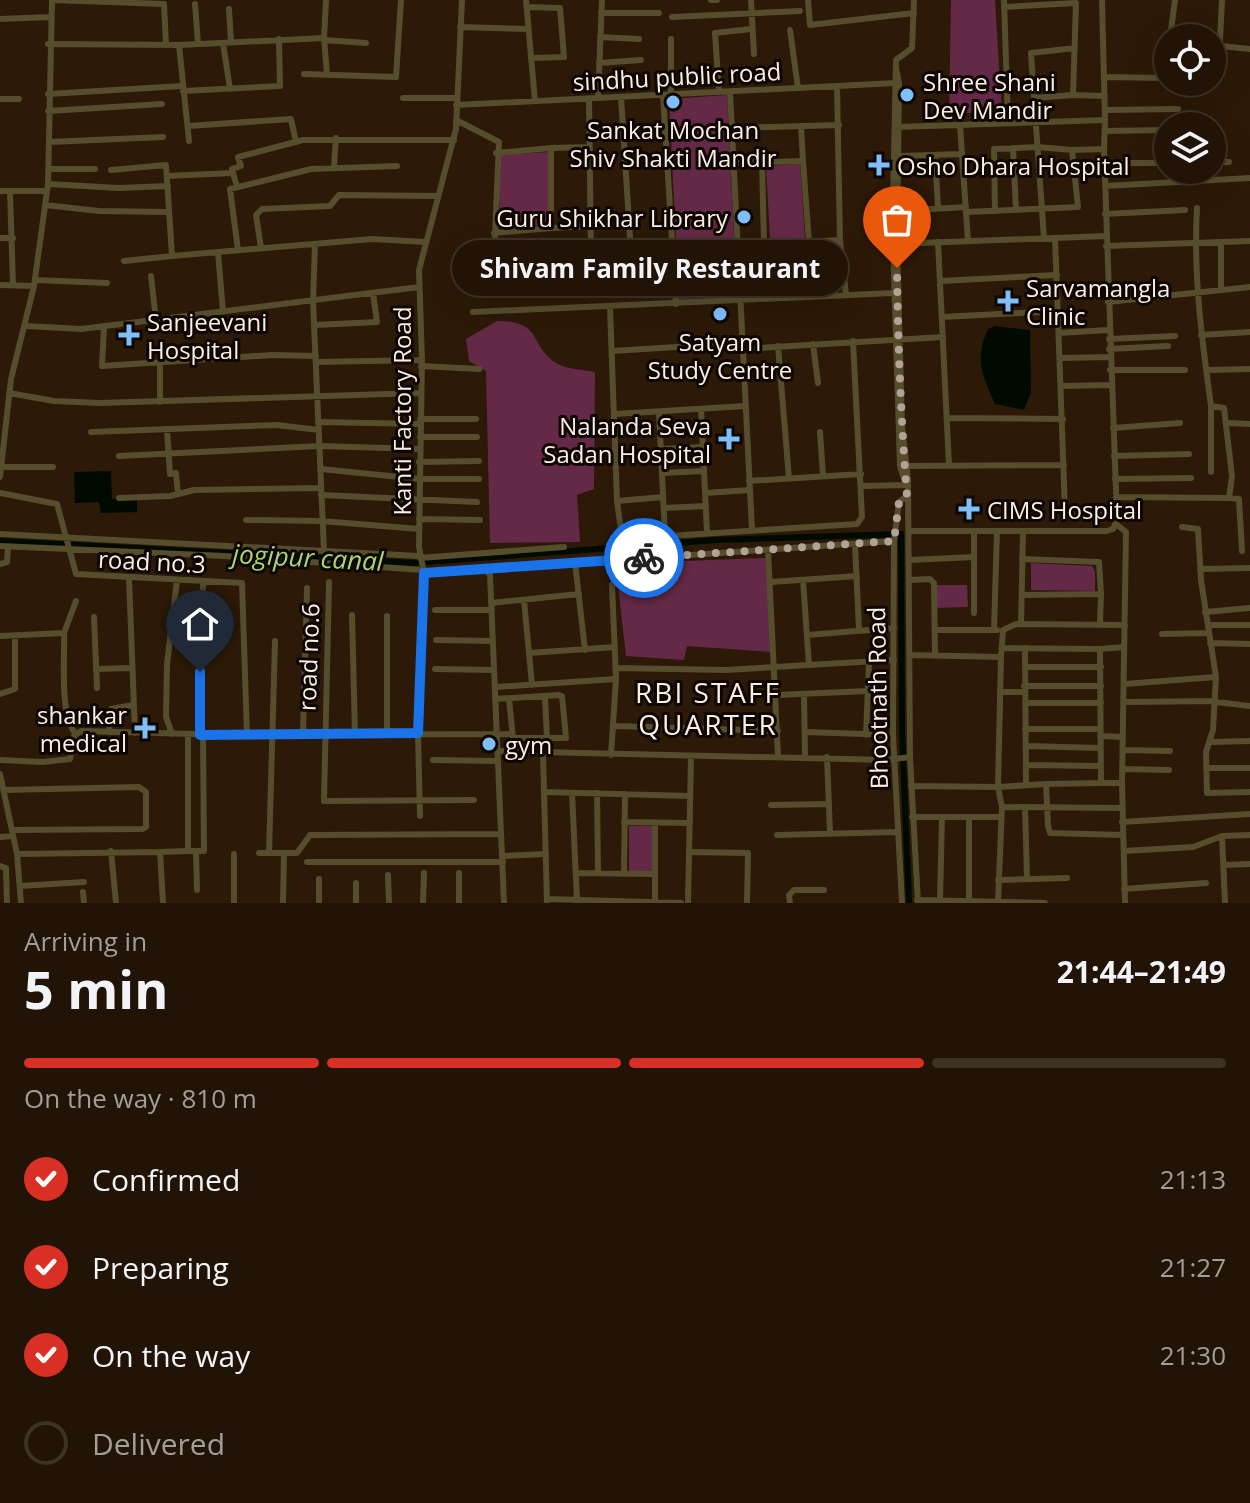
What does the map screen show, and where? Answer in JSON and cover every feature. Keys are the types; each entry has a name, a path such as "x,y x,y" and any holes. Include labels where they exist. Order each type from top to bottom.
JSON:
{"street":[{"path":"0,477 11,379 35,283 48,188 48,44 52,0 166,2 166,44"},
{"path":"326,0 324,39 327,74"},
{"path":"304,74 396,77 401,0"},
{"name":"Kanti Factory Road","path":"420,816 419,462 422,363 419,287 425,242 454,140 462,0"},
{"path":"598,98 602,0"},
{"path":"711,0 717,0"},
{"path":"751,0 754,54"},
{"path":"808,0 810,25 914,13"},
{"name":"Bhootnath Road","path":"902,903 898,832 910,655 909,531 895,292 896,68 898,56 912,48 914,0"},
{"path":"1102,0 1106,77 1104,149 1108,330 1116,524"},
{"path":"1172,24 1175,0"},
{"path":"1221,24 1222,0"},
{"path":"1008,122 1004,3 1076,2 1073,95"},
{"path":"195,4 198,44"},
{"path":"531,58 564,57 560,8 527,4 528,29 535,101"},
{"path":"229,9 227,42 230,89"},
{"path":"672,17 800,11"},
{"path":"601,13 659,13"},
{"path":"0,19 50,17"},
{"path":"460,27 528,29"},
{"path":"719,92 716,32 751,29"},
{"path":"790,30 798,88"},
{"path":"600,37 639,39"},
{"path":"48,94 280,86 279,39"},
{"path":"48,44 179,45 279,39 366,43"},
{"path":"671,39 667,95 676,304"},
{"path":"179,45 189,141"},
{"path":"1226,47 1250,49"},
{"path":"1044,238 1031,53 1075,48"},
{"path":"599,63 641,60"},
{"path":"1106,77 1154,78"},
{"name":"sindhu public road","path":"403,98 456,102 535,101 897,84"},
{"path":"837,86 840,240 846,295"},
{"path":"730,92 752,530"},
{"path":"1034,98 1105,96"},
{"path":"621,97 631,253"},
{"path":"0,99 19,99"},
{"path":"589,99 591,256"},
{"path":"48,111 162,104"},
{"path":"1105,110 1178,109"},
{"path":"188,126 291,119 296,142"},
{"path":"456,120 499,142 496,153 494,260"},
{"path":"897,127 1105,120"},
{"path":"732,128 839,125"},
{"path":"960,125 968,241"},
{"path":"801,126 809,242"},
{"name":"Bhootnath Road","path":"895,244 899,156 897,127"},
{"path":"1105,131 1154,130"},
{"path":"49,142 163,137"},
{"path":"237,187 232,169 241,166 238,157 296,142 336,138 454,140"},
{"path":"334,166 336,138"},
{"path":"496,153 588,147"},
{"path":"551,148 551,228"},
{"path":"1013,148 1016,210"},
{"path":"995,211 994,149 1104,149"},
{"path":"897,211 1078,207 1072,150"},
{"path":"899,156 962,154"},
{"path":"935,155 938,208"},
{"path":"734,163 803,161"},
{"path":"762,162 764,245"},
{"path":"1105,163 1154,163"},
{"path":"111,170 166,165 172,256"},
{"path":"238,250 230,189 334,166 397,166"},
{"path":"49,169 95,169"},
{"path":"167,176 233,173"},
{"path":"1105,186 1250,178"},
{"path":"0,191 168,186"},
{"path":"10,192 13,285"},
{"path":"261,248 256,215 262,209 330,206 339,195 438,196"},
{"path":"45,205 99,211 168,212"},
{"path":"1197,208 1197,292 1211,406 1211,472"},
{"path":"1105,214 1185,210"},
{"path":"494,233 591,226"},
{"path":"895,244 1106,236"},
{"path":"0,238 13,238"},
{"path":"1055,238 1066,514 1116,514"},
{"path":"124,261 372,239 425,242"},
{"path":"739,246 840,240"},
{"path":"1106,246 1250,241"},
{"path":"938,242 949,465"},
{"path":"1221,242 1221,290"},
{"path":"315,244 313,301 324,551"},
{"path":"466,262 674,251"},
{"path":"218,252 223,312"},
{"path":"940,281 1057,275"},
{"path":"151,276 156,320"},
{"path":"0,285 107,283"},
{"path":"26,326 104,327 419,287"},
{"path":"1108,302 1250,287"},
{"path":"473,312 895,292"},
{"path":"373,293 378,333"},
{"path":"610,307 617,501 624,557 612,585 617,668 611,755"},
{"path":"942,317 1058,311"},
{"path":"315,325 377,322"},
{"path":"104,327 102,366 160,361 316,359 422,363 479,369"},
{"path":"1059,333 1108,330"},
{"path":"1201,335 1250,332"},
{"path":"1109,339 1175,336"},
{"path":"612,351 943,337"},
{"path":"622,541 857,524 862,517 862,486 853,341"},
{"path":"813,344 818,383"},
{"path":"778,346 789,478"},
{"path":"1061,358 1168,346"},
{"path":"160,361 160,402"},
{"path":"1206,370 1250,369"},
{"path":"1110,370 1185,370"},
{"path":"0,379 11,379"},
{"path":"1062,386 1111,385"},
{"path":"9,393 54,401 160,402 420,393"},
{"path":"615,414 745,406"},
{"path":"1211,406 1224,408 1232,476 1229,498"},
{"path":"701,409 707,533"},
{"path":"659,412 665,536"},
{"path":"947,418 1063,419"},
{"path":"91,432 476,419"},
{"path":"1113,428 1180,423"},
{"path":"1226,423 1250,424"},
{"path":"167,429 170,474 176,473 178,494"},
{"path":"820,432 823,476"},
{"path":"420,437 477,437"},
{"path":"119,456 319,446 420,449"},
{"path":"661,449 703,447"},
{"path":"1114,456 1189,454"},
{"path":"419,462 479,461"},
{"path":"903,466 1064,465"},
{"path":"1,467 53,467"},
{"path":"321,469 419,479 479,479"},
{"path":"662,473 704,471"},
{"path":"705,493 789,478 861,474"},
{"path":"1115,479 1191,478"},
{"path":"862,486 906,485"},
{"path":"119,498 207,490 321,491 419,502 477,502"},
{"path":"0,493 57,504 69,545"},
{"name":"Bhootnath Road","path":"907,496 899,502 894,539 893,735 911,786 918,902"},
{"path":"617,501 663,497"},
{"path":"1116,497 1214,501 1239,499 1242,551"},
{"path":"664,508 706,506"},
{"path":"419,519 480,520"},
{"path":"246,520 321,521 419,529"},
{"path":"909,531 1107,531 1116,524"},
{"path":"1116,524 1126,532 1122,769 1125,903"},
{"path":"1182,527 1198,528 1205,612 1216,677 1216,701 1206,768 1207,793 1250,792"},
{"path":"974,531 974,613"},
{"path":"994,630 997,531"},
{"path":"1021,624 1023,531"},
{"path":"0,534 69,545 485,569 894,539"},
{"path":"855,544 859,630"},
{"path":"0,564 7,562 4,547 69,545 324,551 421,564 564,547"},
{"name":"road no.3","path":"69,545 76,574 242,583 247,735"},
{"path":"768,550 778,756"},
{"path":"909,560 974,557"},
{"path":"1022,559 1099,562 1100,624"},
{"path":"575,563 585,650"},
{"path":"1200,569 1250,568"},
{"path":"485,569 490,575 504,903"},
{"path":"771,582 857,576"},
{"path":"129,578 130,668 135,733"},
{"path":"909,580 930,579 934,583 935,656"},
{"path":"172,734 166,717 167,664 177,580"},
{"path":"803,580 809,665"},
{"path":"17,854 204,851 203,582"},
{"name":"road no.6","path":"329,582 323,734 324,801 419,800"},
{"path":"303,734 307,588"},
{"path":"435,610 579,594"},
{"path":"1022,595 1101,594"},
{"path":"524,600 532,685"},
{"path":"76,601 64,633 65,699 69,727 78,733 512,734"},
{"path":"1205,612 1250,608"},
{"path":"352,615 355,734"},
{"path":"387,616 387,733"},
{"path":"94,617 97,688"},
{"path":"936,630 1003,630 1021,624 1125,625"},
{"path":"1162,634 1250,625"},
{"path":"807,635 894,628"},
{"path":"998,902 1003,630"},
{"path":"0,636 64,633"},
{"path":"0,694 15,689 15,636"},
{"path":"436,640 493,641"},
{"path":"269,853 275,735 275,641"},
{"path":"1210,643 1250,644"},
{"path":"529,653 615,647"},
{"path":"1002,648 1124,647"},
{"path":"1025,648 1026,785"},
{"path":"1100,649 1101,783"},
{"path":"910,655 1001,657"},
{"path":"617,668 776,667 894,660"},
{"path":"866,735 869,662"},
{"path":"1025,667 1101,667"},
{"path":"96,669 130,668"},
{"path":"435,669 494,670"},
{"path":"1124,684 1216,677"},
{"path":"495,687 616,679"},
{"path":"1001,692 1101,686"},
{"path":"777,695 868,691"},
{"path":"804,694 805,756"},
{"path":"545,696 547,739"},
{"path":"495,699 563,697 567,736 518,740 512,734 509,699"},
{"path":"1124,702 1216,701 1250,706"},
{"path":"1025,703 1101,703"},
{"path":"109,732 111,709 133,705"},
{"path":"615,726 778,731"},
{"path":"1025,729 1123,737"},
{"path":"805,732 893,735"},
{"path":"0,760 43,762 70,759 78,733"},
{"path":"188,734 192,851 197,890"},
{"path":"1209,742 1250,741"},
{"path":"1026,746 1100,748"},
{"path":"1123,750 1170,751"},
{"path":"498,751 691,757 699,754 901,757"},
{"path":"543,753 547,901 681,903"},
{"path":"688,903 691,757"},
{"path":"827,757 830,833"},
{"path":"433,760 498,761"},
{"path":"1026,765 1100,766"},
{"path":"1206,768 1250,768"},
{"path":"1122,769 1169,770"},
{"path":"0,774 17,854 21,903"},
{"path":"911,786 1122,783"},
{"path":"1046,784 1050,833 1123,835"},
{"path":"0,837 13,833 145,828 145,789 3,794"},
{"path":"544,792 690,796"},
{"path":"572,793 577,900"},
{"path":"597,793 598,873"},
{"path":"624,874 625,794"},
{"path":"419,800 474,800"},
{"path":"771,805 829,804"},
{"path":"1002,807 1122,808"},
{"path":"1025,807 1027,877"},
{"path":"1122,822 1250,814"},
{"path":"912,817 999,817"},
{"path":"940,901 942,817"},
{"path":"965,902 969,817"},
{"path":"624,822 690,823"},
{"path":"655,823 655,902"},
{"path":"777,835 898,832"},
{"path":"259,853 301,850 304,840 310,835 501,834"},
{"path":"1124,851 1193,847 1222,836 1250,835"},
{"path":"1222,836 1225,903"},
{"path":"111,851 116,903"},
{"path":"160,852 163,903"},
{"path":"689,852 748,853 747,903"},
{"path":"283,903 284,853"},
{"path":"234,854 234,903"},
{"path":"307,862 503,859 546,854"},
{"path":"1224,865 1250,864"},
{"path":"7,903 3,866 18,865"},
{"path":"423,903 424,873"},
{"path":"459,873 459,903"},
{"path":"576,873 655,874"},
{"path":"388,875 389,903"},
{"path":"998,880 1067,878"},
{"path":"319,879 319,903"},
{"path":"20,886 84,882"},
{"path":"356,883 356,903"},
{"path":"1124,889 1206,883"},
{"path":"790,903 789,895 794,890 824,890"},
{"path":"83,892 84,903"},
{"path":"918,902 1045,903"}],"shaded area":[{"path":"951,0 995,0 1002,113 949,113"},
{"path":"727,95 737,297 679,299 669,99"},
{"path":"550,152 550,225 500,228 499,155"},
{"path":"800,164 805,238 770,239 766,166"},
{"path":"497,321 522,325 534,335 547,356 560,365 595,372 594,489 577,495 580,542 490,543 486,371 469,361 466,339"},
{"path":"995,326 1030,330 1031,392 1024,410 995,404 983,375 981,350 988,329"},
{"path":"111,471 112,499 137,498 137,512 101,513 99,502 75,503 74,472"},
{"path":"766,558 771,652 687,646 684,660 626,656 618,585 630,563"},
{"path":"1031,563 1092,566 1095,591 1031,590"},
{"path":"936,585 967,585 968,607 935,608"},
{"path":"629,826 654,826 654,871 629,871"}],"waterway":[{"name":"jogipur canal","path":"0,541 414,563 716,540 901,534 902,730 909,903"}],"way so far":[{"path":"644,558 894,541 899,502 907,496 908,480 902,425 897,268"}],"place":[{"name":"Shree Shani Dev Mandir","path":"907,95"},
{"name":"Sankat Mochan Shiv Shakti Mandir","path":"673,102"},
{"name":"Osho Dhara Hospital","path":"879,165"},
{"name":"Guru Shikhar Library","path":"744,217"},
{"name":"Shivam Family Restaurant","path":"897,268"},
{"name":"Sarvamangla Clinic","path":"1008,301"},
{"name":"Satyam Study Centre","path":"720,314"},
{"name":"Sanjeevani Hospital","path":"129,335"},
{"name":"Nalanda Seva Sadan Hospital","path":"729,439"},
{"name":"CIMS Hospital","path":"969,509"},
{"name":"shankar medical","path":"145,728"},
{"name":"gym","path":"489,744"}],"district":[{"name":"RBI STAFF QUARTER","path":"708,708"}],"route":[{"path":"200,672 200,735 418,733 424,573 644,558"}]}
